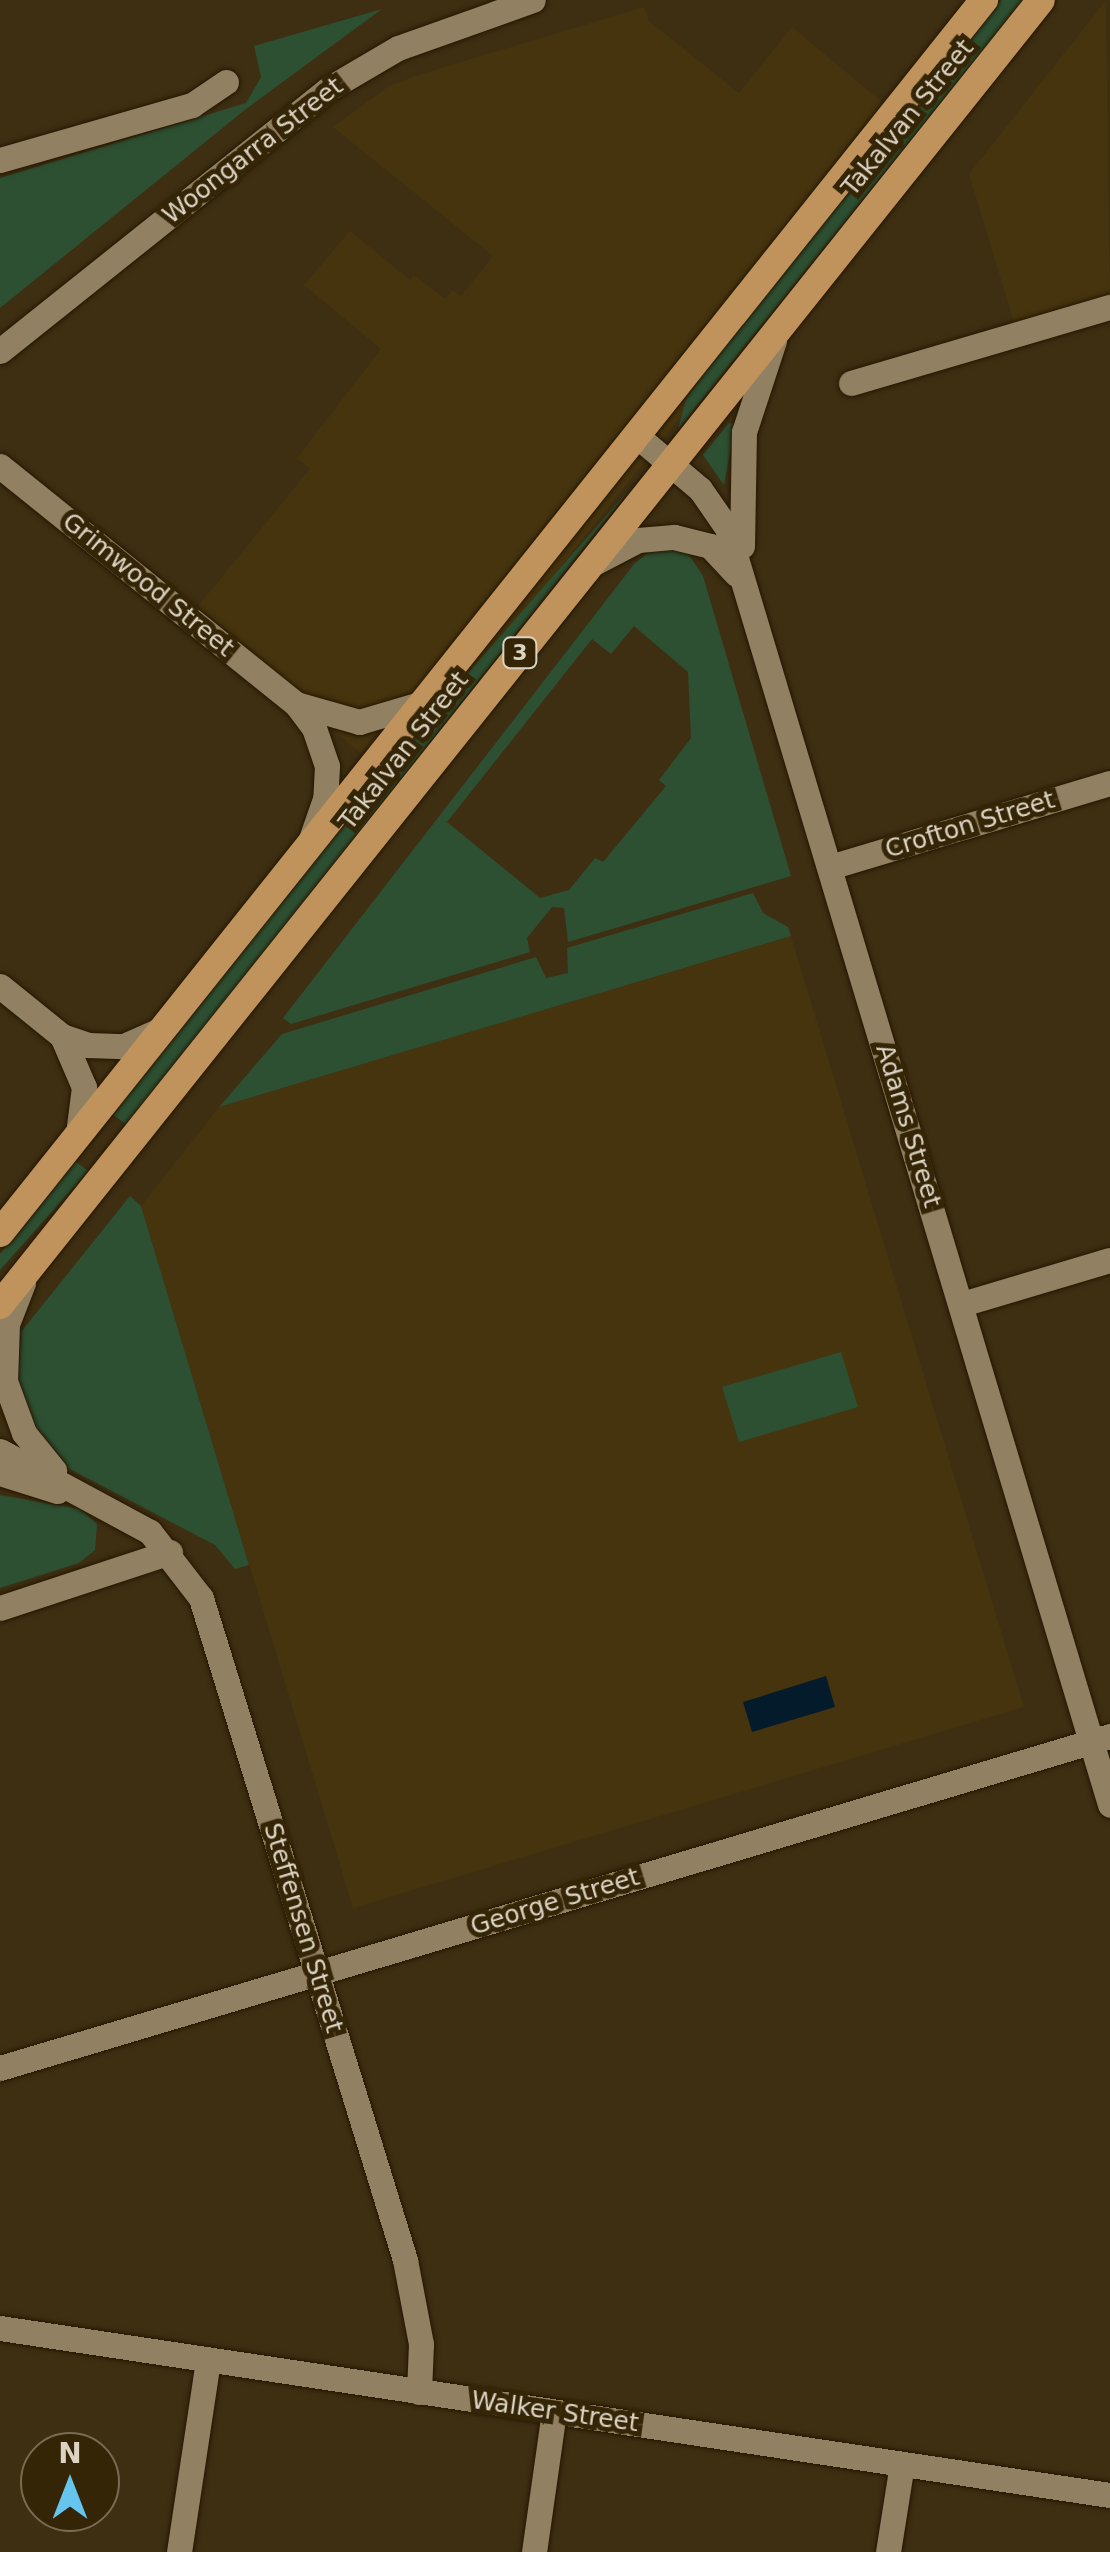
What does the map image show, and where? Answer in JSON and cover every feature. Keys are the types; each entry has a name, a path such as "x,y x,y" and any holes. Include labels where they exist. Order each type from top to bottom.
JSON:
{"highway":[{"name":"Takalvan Street","path":"0,1233 984,0"},
{"name":"Takalvan Street","path":"0,1305 1041,0"}],"street":[{"name":"Woongarra Street","path":"0,351 328,89 411,42 533,0"},
{"path":"0,160 192,105 226,82"},
{"path":"851,384 1110,306"},
{"path":"745,586 740,510 744,432 778,329"},
{"name":"Adams Street","path":"637,436 672,464 722,518 962,1304 1101,1739 1110,1805"},
{"name":"Grimwood Street","path":"0,466 296,704 314,728 327,766 325,799 309,846"},
{"path":"587,568 622,545 674,537 722,554 745,586"},
{"name":"Grimwood Street","path":"296,704 360,722 423,704"},
{"name":"Crofton Street","path":"830,867 1110,784"},
{"path":"0,986 62,1036 88,1045 124,1046 164,1027"},
{"path":"62,1036 84,1087 78,1134"},
{"path":"962,1304 1110,1260"},
{"path":"32,1266 7,1324 5,1381 34,1449 68,1489"},
{"name":"Steffensen Street","path":"0,1450 105,1505 170,1552 212,1626 414,2294 420,2392"},
{"name":"Steffensen Street","path":"0,1473 68,1489"},
{"path":"0,1486 68,1489"},
{"path":"0,1608 170,1552"},
{"name":"George Street","path":"0,2068 1101,1739"},
{"name":"Walker Street","path":"0,2328 1110,2495"},
{"path":"179,2552 208,2360"},
{"path":"534,2552 554,2412"},
{"path":"888,2552 902,2464"}],"shaded area":[{"path":"1106,0 1110,309 1018,336 969,174"},
{"path":"644,7 649,21 739,93 792,27 912,127 392,778 190,616 310,469 297,458 381,349 304,285 350,231 410,280 414,275 445,299 453,290 461,296 493,256 333,127 389,86"},
{"path":"791,936 1024,1707 353,1908 141,1206 219,1107"}],"green space":[{"path":"1001,0 1023,0 678,429 686,400 704,373"},
{"path":"382,9 246,109 0,308 0,178 246,103 261,77 254,46"},
{"path":"729,423 735,424 724,485 703,455"},
{"path":"633,485 127,1125 112,1114 432,714"},
{"path":"674,548 689,555 703,576 791,876 568,942 564,908 552,907 527,938 530,952 291,1024 283,1018 635,563 653,549","holes":["634,626 688,672 691,738 659,780 666,786 603,862 595,858 569,890 540,898 447,822 592,639 611,654"]},
{"path":"753,893 763,913 788,927 791,936 219,1107 282,1034 536,957 546,978 568,973 567,948"},
{"path":"75,1161 88,1171 0,1270 0,1254"},
{"path":"130,1196 141,1206 249,1565 235,1569 215,1545 64,1466 36,1434 17,1391 21,1332"},
{"path":"841,1352 858,1407 739,1442 722,1387"},
{"path":"0,1495 80,1509 97,1524 95,1550 79,1563 0,1588"}],"water":[{"path":"826,1676 835,1707 752,1732 743,1702"}]}
